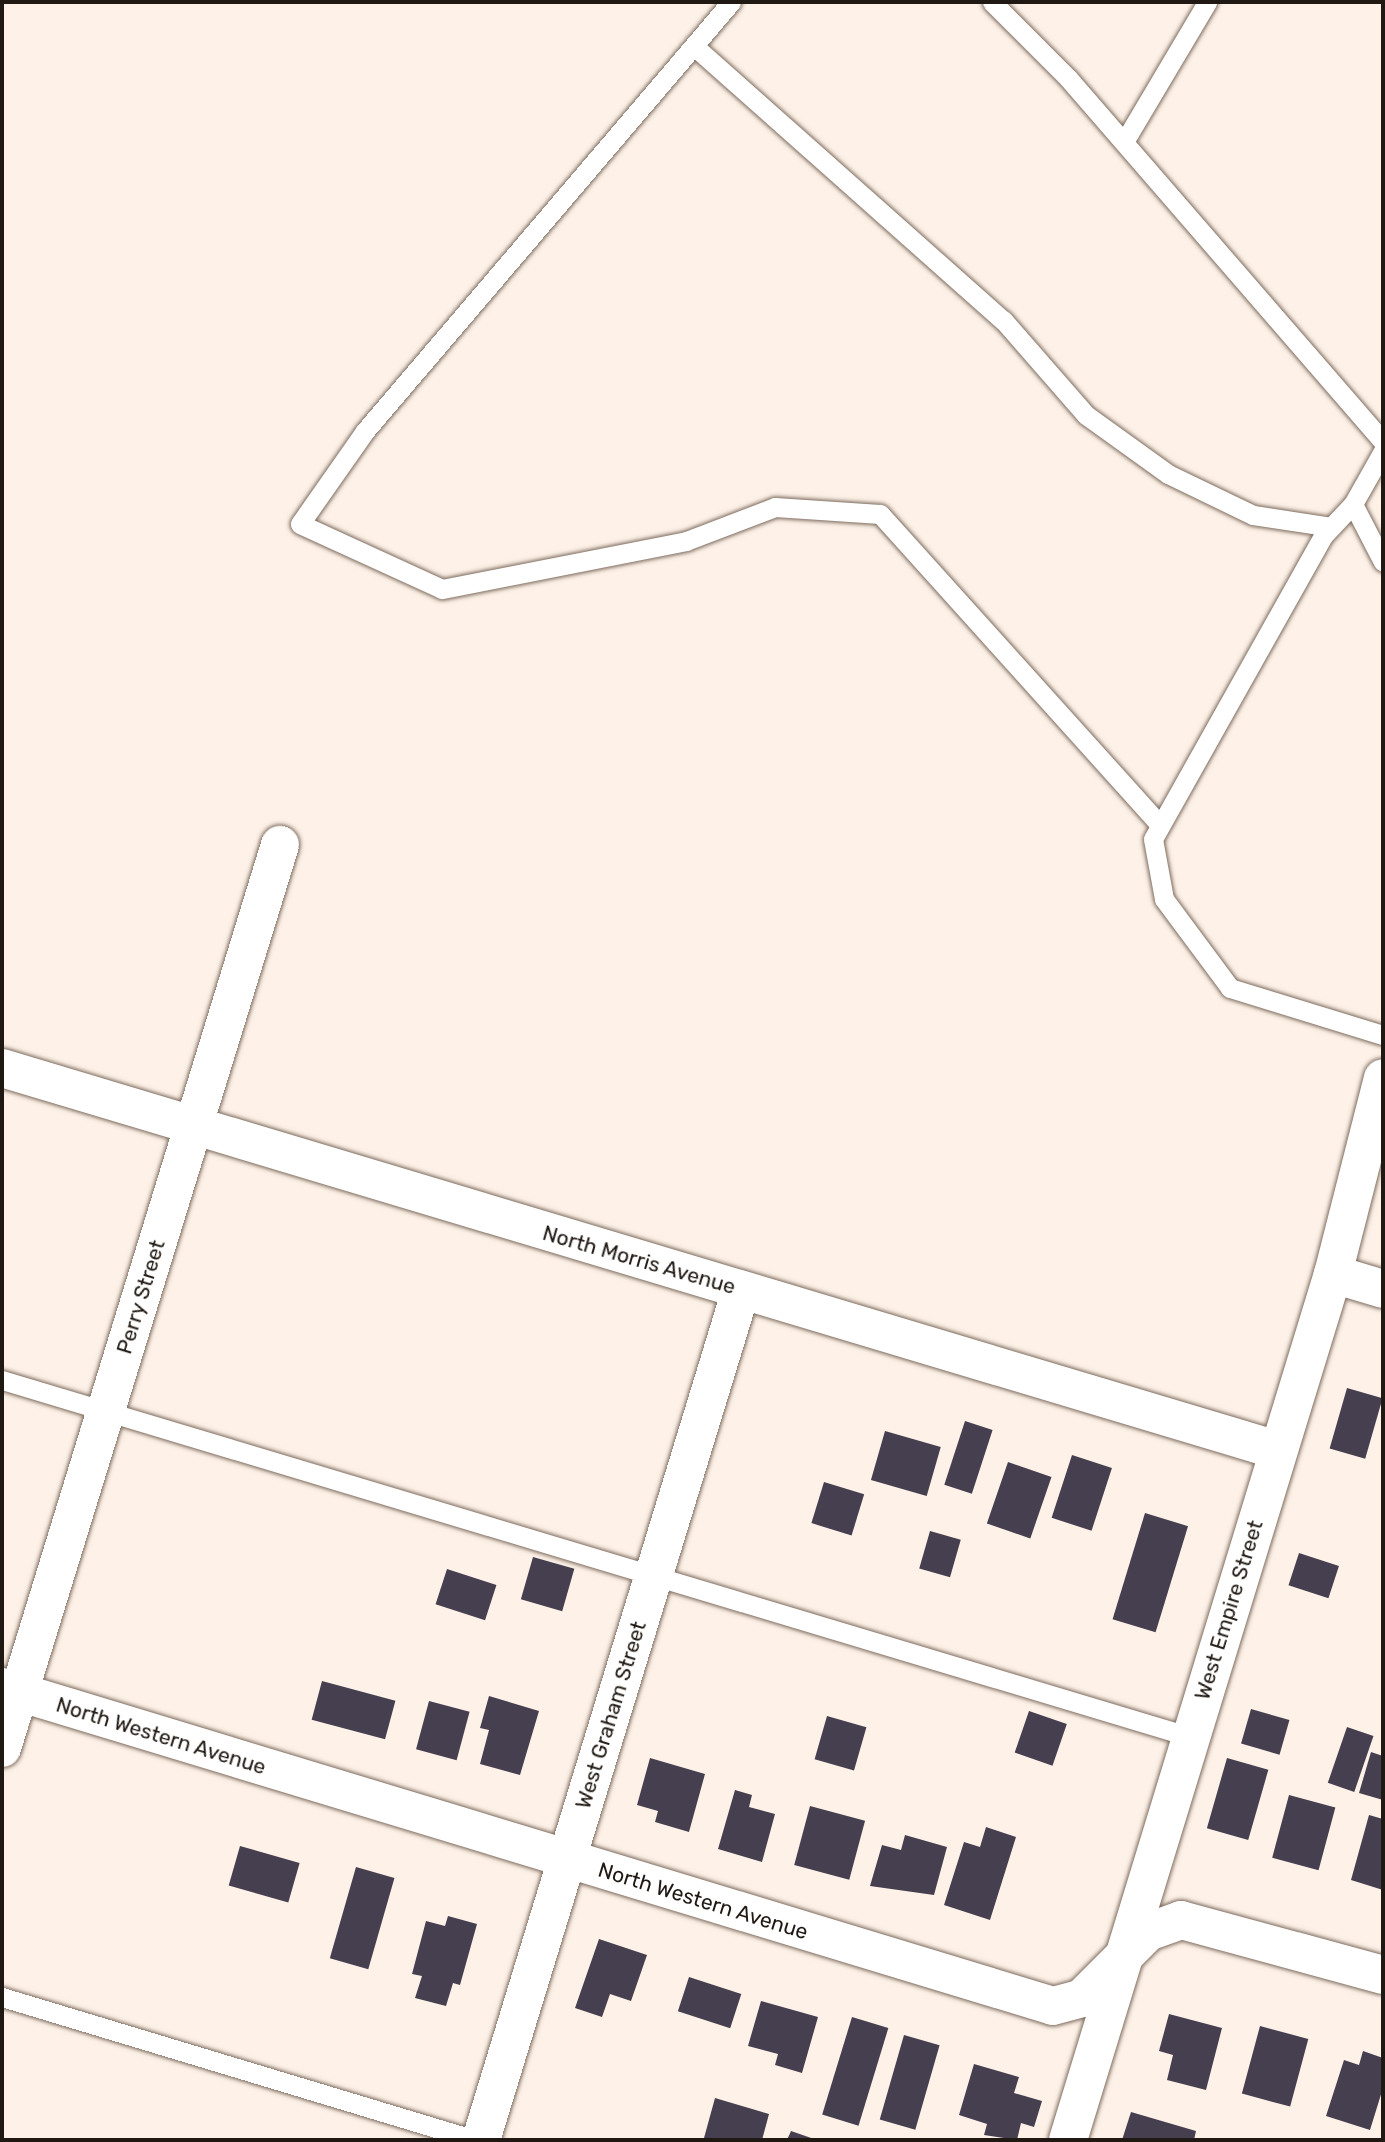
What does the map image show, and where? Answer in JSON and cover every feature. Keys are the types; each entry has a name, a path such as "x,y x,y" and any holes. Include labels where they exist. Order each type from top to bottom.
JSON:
{"street":[{"name":"Perry Street","path":"2,1748 10,1690 106,1412 279,845"},
{"name":"North Morris Avenue","path":"2,1068 1277,1450"},
{"name":"West Empire Street","path":"1068,2140 1277,1450 1333,1275 1383,1078"},
{"path":"1333,1275 1383,1289"},
{"name":"West Graham Street","path":"478,2140 741,1290"},
{"name":"North Western Avenue","path":"10,1690 1053,2006 1082,1998 1122,1962 1148,1932 1181,1920 1383,1975"}],"lane":[{"path":"731,2 365,431 300,524 442,589 686,541 775,507 880,514 1160,825"},
{"path":"992,2 1124,142 1383,442"},
{"path":"1124,142 1207,2"},
{"path":"695,47 1003,320 1086,415 1168,474 1253,515 1331,527"},
{"path":"1383,451 1353,503 1331,527 1153,839 1164,899 1230,988 1383,1035"},
{"path":"1353,503 1383,562"},
{"path":"2,1380 1191,1737"},
{"path":"2,1997 478,2140"}],"building":[{"path":"1347,1388 1383,1398 1365,1459 1330,1449"},
{"path":"965,1421 993,1430 972,1494 944,1485"},
{"path":"885,1431 941,1447 927,1496 871,1480"},
{"path":"1072,1455 1112,1468 1092,1531 1052,1518"},
{"path":"1008,1462 1051,1477 1030,1538 987,1523"},
{"path":"824,1482 864,1494 852,1535 811,1523"},
{"path":"1145,1513 1188,1526 1156,1632 1113,1619"},
{"path":"930,1531 961,1540 950,1577 919,1568"},
{"path":"1299,1553 1339,1566 1328,1598 1288,1585"},
{"path":"533,1557 574,1569 562,1611 521,1599"},
{"path":"447,1569 496,1585 485,1620 436,1604"},
{"path":"322,1681 395,1701 385,1739 312,1720"},
{"path":"489,1696 539,1711 520,1775 480,1764 489,1730 480,1728"},
{"path":"429,1701 470,1712 457,1760 416,1749"},
{"path":"1251,1709 1289,1720 1280,1755 1241,1744"},
{"path":"1029,1711 1067,1724 1052,1766 1015,1753"},
{"path":"827,1716 866,1727 854,1771 815,1759"},
{"path":"1347,1727 1373,1736 1354,1792 1328,1783"},
{"path":"1371,1752 1383,1756 1383,1800 1359,1793"},
{"path":"650,1758 705,1774 689,1832 655,1822 658,1811 637,1805"},
{"path":"1227,1758 1268,1770 1248,1840 1207,1828"},
{"path":"735,1790 752,1795 749,1807 775,1814 762,1862 718,1849"},
{"path":"1289,1795 1335,1807 1319,1870 1272,1858"},
{"path":"810,1806 865,1821 849,1880 794,1865"},
{"path":"1369,1815 1383,1819 1383,1890 1351,1880"},
{"path":"986,1827 1016,1837 990,1920 944,1905 964,1842 980,1847"},
{"path":"905,1835 947,1847 934,1895 870,1886 882,1845 901,1850"},
{"path":"240,1846 300,1863 288,1903 229,1885"},
{"path":"356,1867 394,1878 368,1969 330,1958"},
{"path":"448,1916 477,1924 460,1985 453,1983 446,2006 415,1998 422,1976 412,1974 426,1921 445,1926"},
{"path":"599,1939 647,1955 631,2001 610,1994 602,2017 575,2008"},
{"path":"689,1977 741,1994 730,2028 678,2011"},
{"path":"761,2001 818,2017 802,2073 775,2065 778,2054 748,2046"},
{"path":"1169,2014 1222,2028 1206,2090 1167,2080 1173,2055 1159,2051"},
{"path":"852,2017 888,2028 859,2126 822,2115"},
{"path":"1260,2026 1308,2039 1290,2107 1242,2094"},
{"path":"904,2035 940,2045 915,2130 880,2120"},
{"path":"1363,2051 1383,2058 1383,2088 1370,2130 1326,2116 1344,2060 1359,2065"},
{"path":"974,2064 1019,2077 1014,2093 1042,2101 1034,2127 1021,2123 1017,2140 984,2135 987,2124 959,2115"},
{"path":"715,2098 769,2114 762,2140 704,2138"},
{"path":"1131,2112 1196,2131 1194,2140 1122,2140"},
{"path":"791,2131 817,2140 787,2140"}]}
